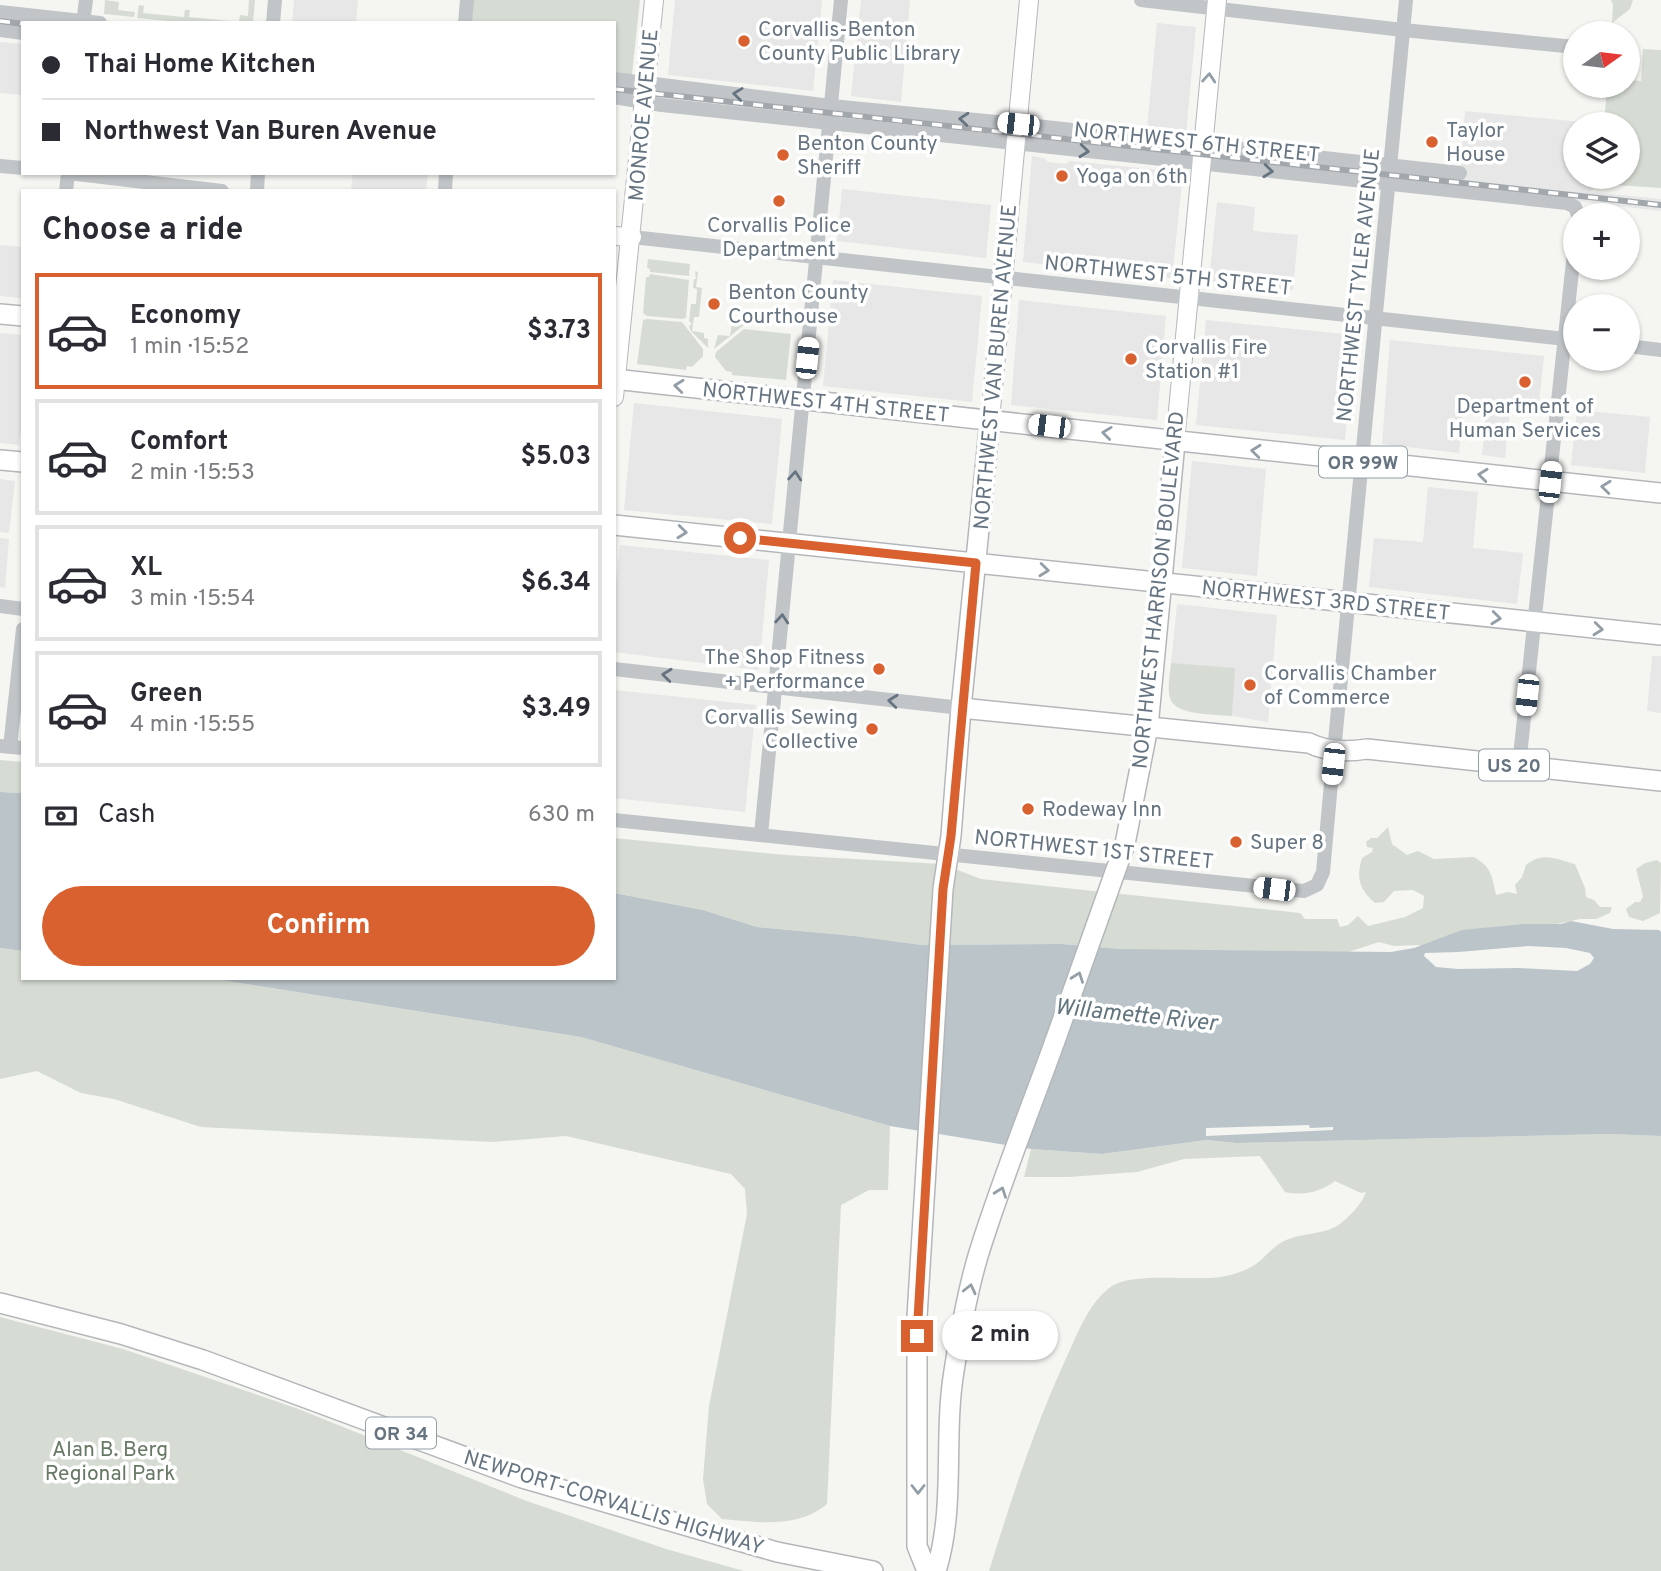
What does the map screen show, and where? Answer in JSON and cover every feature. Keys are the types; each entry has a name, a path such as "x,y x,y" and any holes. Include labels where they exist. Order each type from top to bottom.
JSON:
{"highway":[{"path":"0,314 21,316"},
{"name":"NORTHWEST 4TH STREET","path":"616,385 803,400 1661,493"},
{"name":"NORTHWEST VAN BUREN AVENUE","path":"927,1571 917,1546 917,1329 943,889 934,853 957,779 961,708 990,420"},
{"name":"NORTHWEST HARRISON BOULEVARD","path":"936,1571 944,1544 953,1374 978,1257 1125,844 1148,727 1175,442"},
{"path":"0,460 21,462"},
{"name":"NORTHWEST 3RD STREET","path":"616,525 1661,635"},
{"name":"US 20","path":"961,708 1309,743 1320,748 1334,746 1352,752 1367,749 1661,781"},
{"name":"NEWPORT-CORVALLIS HIGHWAY","path":"0,1303 121,1334 203,1360 522,1478 777,1552 873,1571"},
{"name":"OR 34","path":"777,1552 820,1571"}],"main road":[{"name":"MONROE AVENUE","path":"616,366 623,237 645,103 654,0"},
{"name":"NORTHWEST VAN BUREN AVENUE","path":"990,420 1029,0"},
{"name":"NORTHWEST HARRISON BOULEVARD","path":"1175,442 1216,4"}],"street":[{"path":"83,21 86,0"},
{"path":"273,21 275,0"},
{"path":"465,21 467,0"},
{"path":"761,835 841,0"},
{"path":"1141,0 1216,4 1403,30 1563,46"},
{"name":"NORTHWEST TYLER AVENUE","path":"1317,885 1323,872 1406,0"},
{"path":"0,12 75,21"},
{"path":"0,30 21,33"},
{"name":"NORTHWEST 6TH STREET","path":"616,79 831,106 1018,124 1389,184 1567,203"},
{"name":"NORTHWEST 6TH STREET","path":"616,97 645,103 1016,144 1391,166 1460,173"},
{"path":"0,166 21,168"},
{"path":"85,175 205,189"},
{"name":"NORTHWEST 5TH STREET","path":"623,237 1563,339"},
{"path":"1640,347 1661,350"},
{"path":"1519,765 1550,482 1566,371"},
{"path":"0,606 21,609"},
{"path":"11,747 21,649"},
{"path":"616,669 961,708"},
{"name":"NORTHWEST 1ST STREET","path":"616,820 1298,891 1309,891 1317,885"}],"shaded area":[{"path":"294,0 358,0 356,21 292,21"},
{"path":"675,0 822,0 813,91 668,75"},
{"path":"861,0 910,0 901,102 851,96"},
{"path":"1157,23 1196,27 1186,133 1147,129"},
{"path":"0,42 21,44 21,95 0,93"},
{"path":"1465,111 1563,120 1563,189 1594,189 1590,192 1661,199 1661,211 1640,209 1640,203 1593,203 1397,180 1398,173 1460,178"},
{"path":"1221,152 1370,169 1369,178 1220,161"},
{"path":"1032,156 1044,158 1048,162 1066,164 1070,161 1183,172 1172,278 1023,262"},
{"path":"353,175 428,175 426,189 351,189"},
{"path":"842,189 991,205 986,258 837,241"},
{"path":"1217,202 1255,207 1253,231 1298,235 1293,290 1209,282"},
{"path":"0,245 21,247 21,298 0,296"},
{"path":"833,280 982,296 972,402 823,386"},
{"path":"1019,300 1166,316 1157,420 1011,405"},
{"path":"1206,320 1354,335 1345,440 1196,425"},
{"path":"0,333 21,335 19,445 0,443"},
{"path":"1390,340 1544,356 1538,412 1510,410 1505,458 1482,455 1487,406 1464,404 1459,453 1382,444"},
{"path":"634,403 782,419 772,524 624,510"},
{"path":"1577,410 1650,417 1645,473 1571,465"},
{"path":"1192,461 1266,469 1257,576 1182,568"},
{"path":"0,479 15,481 9,533 0,532"},
{"path":"1428,487 1478,492 1473,548 1523,553 1517,604 1369,587 1374,538 1423,542"},
{"path":"0,538 9,539 5,588 0,587"},
{"path":"620,545 769,560 759,670 616,652 616,583"},
{"path":"1177,604 1277,615 1268,722 1232,716 1234,668 1171,664"},
{"path":"1652,656 1661,656 1661,713 1647,711"},
{"path":"616,690 756,705 745,812 616,798"}],"green space":[{"path":"105,0 119,2 118,10 135,12 134,17 104,14"},
{"path":"249,0 255,0 253,21 239,21 240,15 248,16"},
{"path":"472,0 640,0 632,74 616,75 616,21 470,21"},
{"path":"1611,0 1633,0 1630,9 1615,21 1612,21"},
{"path":"139,5 144,6 143,13 184,17 185,10 190,10 189,17 229,21 137,18"},
{"path":"1643,49 1661,50 1661,188 1640,187 1640,112 1605,112 1606,98 1640,98"},
{"path":"648,259 690,264 689,276 650,272 647,268"},
{"path":"695,271 698,272 696,287 702,288 699,317 694,317 692,331 704,333 704,338 708,339 708,348 691,331 689,326 692,324 689,321 691,304 696,304 697,289 693,288"},
{"path":"650,274 689,280 686,318 647,316 643,313 646,277"},
{"path":"643,320 682,322 703,349 703,356 692,367 687,366 686,370 637,364"},
{"path":"750,321 754,325 744,325 714,349 718,335 730,336 732,323 747,324"},
{"path":"744,329 791,334 786,380 732,375 732,372 726,371 715,357 716,352"},
{"path":"1171,663 1235,668 1232,716 1196,713 1173,704 1169,690"},
{"path":"0,760 21,762 21,793 0,792"},
{"path":"1388,827 1392,844 1407,855 1418,851 1434,859 1474,857 1488,869 1496,895 1508,892 1517,894 1515,885 1522,877 1526,865 1538,858 1550,857 1575,864 1586,897 1594,900 1600,907 1612,907 1610,913 1596,919 1580,919 1429,951 1419,945 1394,946 1379,942 1342,954 1136,951 1062,944 922,945 757,927 703,910 616,893 616,838 785,855 942,864 981,879 1300,913 1305,919 1337,919 1340,927 1348,925 1358,916 1368,926 1405,917 1423,908 1424,896 1413,890 1394,891 1384,902 1375,903 1365,893 1359,877 1362,858 1372,852 1373,848 1367,847 1366,842 1377,838"},
{"path":"1657,860 1661,863 1660,913 1643,921 1629,917 1626,909 1635,902 1640,902 1643,896 1636,869"},
{"path":"0,948 21,951 21,980 221,980 581,1037 890,1126 888,1190 869,1190 841,1205 827,1504 815,1512 790,1521 763,1522 722,1519 707,1504 703,1479 709,1406 747,1214 745,1189 731,1174 566,1136 492,1142 201,1127 114,1099 81,1093 37,1071 0,1079"},
{"path":"1609,1134 1661,1136 1661,1571 989,1571 1035,1433 1057,1378 1081,1325 1104,1292 1112,1286 1135,1279 1209,1278 1248,1269 1284,1241 1329,1230 1340,1224 1355,1210 1366,1192 1361,1193 1335,1181 1312,1192 1285,1192 1260,1156 1184,1159 1137,1172 1024,1177 1031,1149 1102,1154 1206,1140 1236,1143"},
{"name":"Alan B. Berg Regional Park","path":"0,1317 123,1349 296,1408 524,1500 666,1549 744,1571 0,1571"}],"water":[{"path":"0,792 21,793 21,951 0,948"},
{"name":"Willamette River","path":"616,893 703,910 757,927 922,945 1062,944 1119,949 1391,952 1414,948 1462,930 1523,924 1561,924 1571,921 1613,929 1661,932 1661,1136 1609,1134 1236,1143 1206,1140 1102,1154 1031,1149 890,1126 581,1037 221,980 616,980","holes":["1528,946 1566,948 1590,953 1594,958 1590,964 1577,971 1436,967 1424,956 1425,953"]}],"pier":[{"path":"1309,1125 1310,1128 1333,1127 1333,1130 1206,1136 1206,1128"}],"railway":[{"path":"0,21 21,24"},
{"path":"616,89 1661,205"}],"place":[{"name":"Corvallis-Benton County Public Library","path":"744,41"},
{"name":"Taylor House","path":"1432,142"},
{"name":"Benton County Sheriff","path":"783,155"},
{"name":"Yoga on 6th","path":"1062,176"},
{"name":"Corvallis Police Department","path":"779,201"},
{"name":"Benton County Courthouse","path":"714,304"},
{"name":"Corvallis Fire Station #1","path":"1131,359"},
{"name":"Department of Human Services","path":"1525,382"},
{"name":"The Shop Fitness + Performance","path":"879,669"},
{"name":"Corvallis Chamber of Commerce","path":"1250,685"},
{"name":"Corvallis Sewing Collective","path":"872,729"},
{"name":"Rodeway Inn","path":"1028,809"},
{"name":"Super 8","path":"1236,842"}],"route":[{"path":"740,538 976,563 961,708 957,779 943,889 917,1336"}]}
